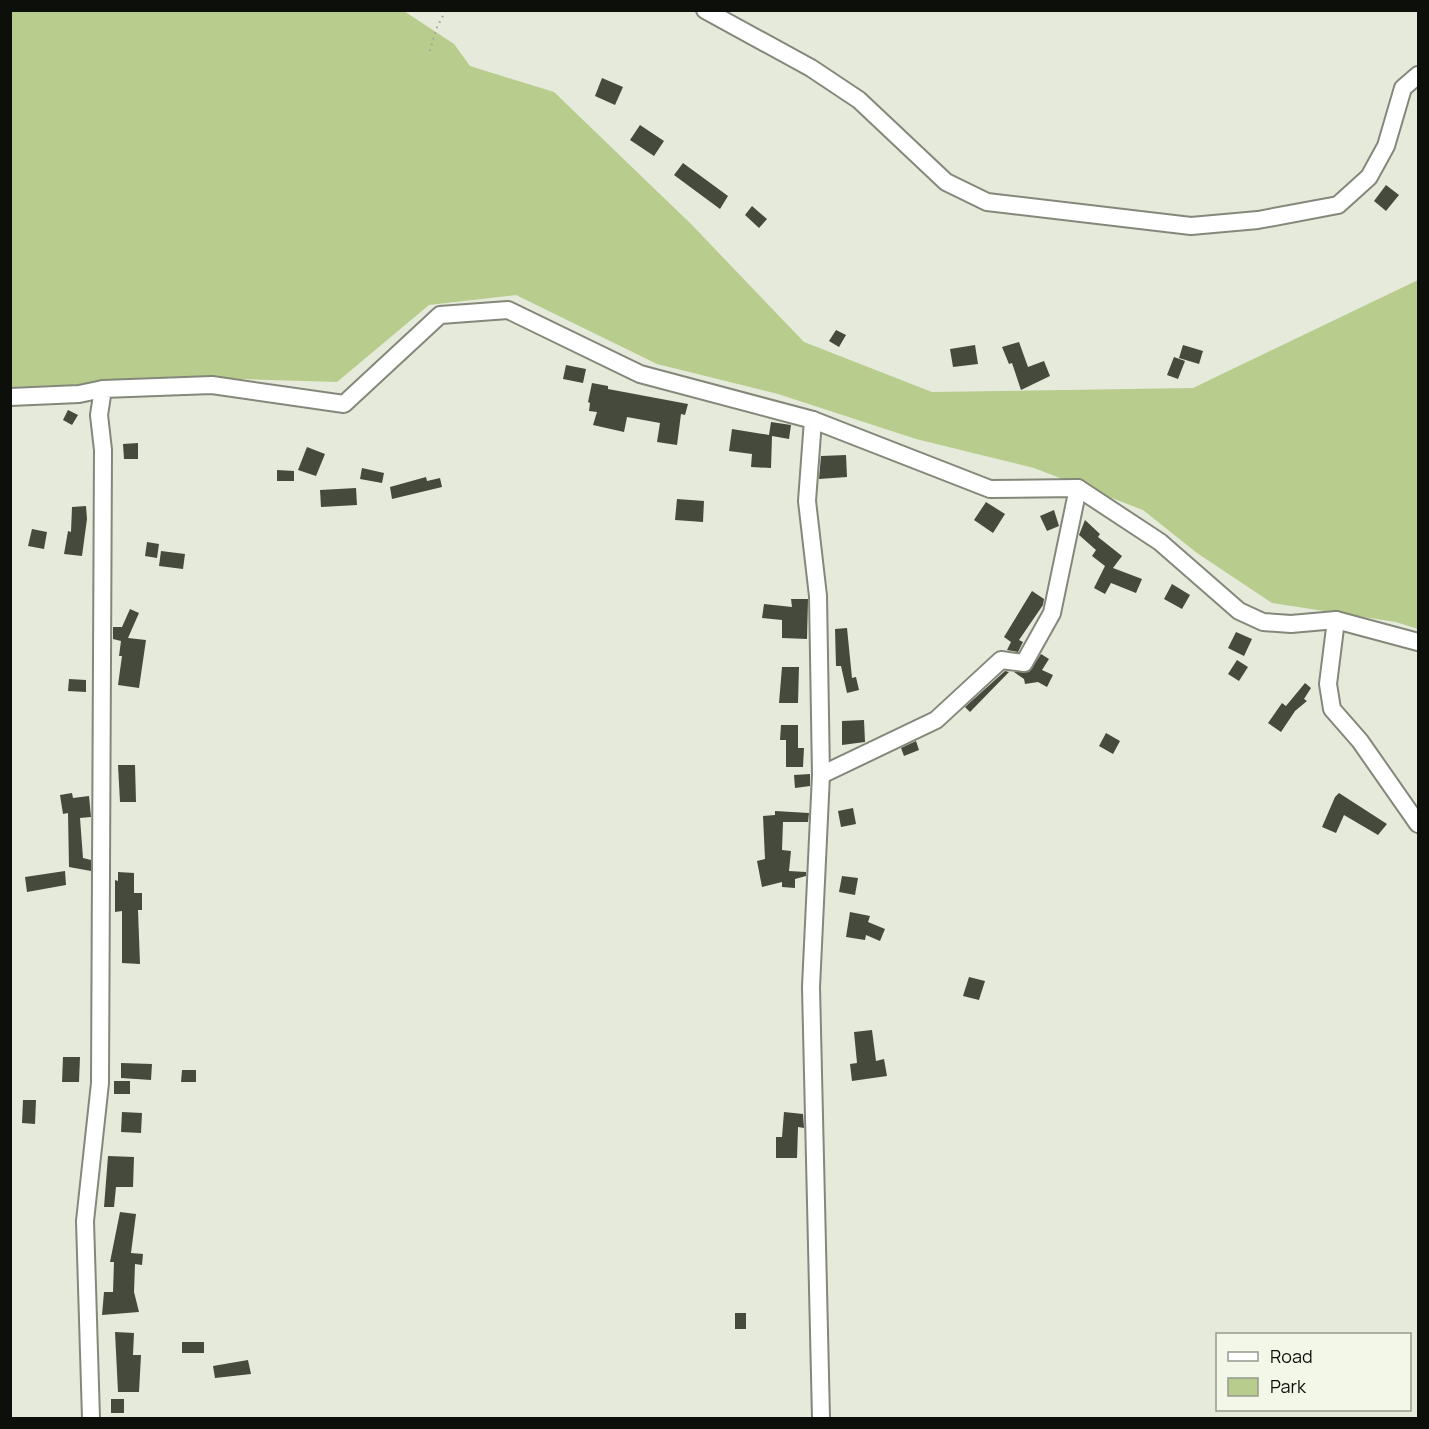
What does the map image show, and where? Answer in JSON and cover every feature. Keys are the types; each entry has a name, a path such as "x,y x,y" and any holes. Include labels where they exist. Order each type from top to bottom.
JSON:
{"street":[{"path":"705,10 811,68 859,100 946,182 987,202 1191,226 1258,220 1338,205 1369,177 1386,146 1403,88 1419,75"},
{"path":"10,397 79,394 103,389 212,385 344,404 440,315 507,310 639,374 813,420 990,489 1077,488 1160,542 1239,611 1263,622 1291,624 1336,620 1419,642"},
{"path":"91,1419 85,1221 99,1083 103,450 99,415 103,389"},
{"path":"813,420 807,501 818,596 821,775 811,987 821,1419"},
{"path":"821,775 936,720 1001,660 1024,663 1052,613 1077,488"},
{"path":"1336,620 1328,684 1332,709 1360,741 1419,824"}],"path":[{"path":"430,51 436,29 446,10"}],"green space":[{"path":"10,11 404,11 454,44 470,66 554,92 691,224 804,342 932,392 1193,388 1418,280 1418,629 1396,622 1272,603 1197,553 1143,510 1034,468 916,439 778,394 657,364 516,295 429,305 337,382 176,377 97,384 11,387"}],"building":[{"path":"602,78 623,87 615,105 595,96"},
{"path":"640,125 664,141 654,156 630,140"},
{"path":"683,163 728,196 720,209 674,175"},
{"path":"1386,185 1399,195 1386,211 1374,201"},
{"path":"752,206 767,219 759,228 745,215"},
{"path":"836,330 846,335 839,347 829,341"},
{"path":"1019,342 1028,367 1044,361 1050,376 1021,390 1012,363 1009,364 1002,347"},
{"path":"975,345 978,364 953,367 950,349"},
{"path":"1183,345 1203,351 1199,364 1179,358"},
{"path":"1174,357 1185,361 1178,379 1167,375"},
{"path":"566,365 586,369 583,383 563,379"},
{"path":"592,383 608,386 608,389 688,404 685,415 681,414 677,445 657,442 660,423 627,417 624,432 593,425 597,412 589,411 590,403 588,402"},
{"path":"68,410 78,415 72,425 63,420"},
{"path":"771,422 791,425 789,439 772,436 771,468 751,467 752,454 729,451 732,429 769,435"},
{"path":"138,443 138,459 124,459 123,444"},
{"path":"307,447 325,454 316,476 298,470"},
{"path":"846,455 847,477 819,479 821,456"},
{"path":"362,468 384,473 382,483 360,479"},
{"path":"277,470 294,471 294,481 277,481"},
{"path":"426,477 427,481 440,478 442,487 392,499 390,487"},
{"path":"356,488 357,505 321,507 320,490"},
{"path":"677,499 704,501 703,522 675,520"},
{"path":"986,502 1005,514 993,533 974,520"},
{"path":"86,506 87,519 82,556 64,554 68,531 71,532 72,507"},
{"path":"1054,510 1059,526 1047,531 1040,516"},
{"path":"1085,520 1100,534 1098,537 1122,556 1113,568 1142,579 1136,593 1111,583 1105,594 1094,588 1105,566 1092,556 1096,550 1079,535"},
{"path":"32,529 47,532 44,549 28,546"},
{"path":"147,542 159,544 157,558 145,556"},
{"path":"161,551 185,554 183,569 159,566"},
{"path":"1172,584 1190,595 1182,609 1164,599"},
{"path":"1032,591 1044,599 1043,605 1019,640 1023,642 1018,652 1007,650 1011,642 1004,637"},
{"path":"791,599 808,599 807,639 782,638 782,620 762,618 764,604 792,607"},
{"path":"130,609 139,613 128,638 146,640 139,688 118,685 122,656 119,656 121,641 113,639 113,627 122,627"},
{"path":"847,628 852,678 856,677 859,690 847,693 841,666 836,666 835,629"},
{"path":"1236,632 1252,639 1244,656 1228,648"},
{"path":"1041,654 1049,659 1042,670 1053,675 1047,687 1038,682 1025,684 1024,679 1014,672 1029,672"},
{"path":"1237,660 1248,667 1239,681 1228,674"},
{"path":"782,667 799,667 798,703 779,703"},
{"path":"1005,671 1009,672 970,712 965,707"},
{"path":"69,679 86,680 86,692 68,691"},
{"path":"1305,683 1311,688 1304,699 1307,701 1295,711 1281,732 1268,723 1282,703 1286,706"},
{"path":"864,720 865,742 842,745 842,721"},
{"path":"781,725 798,725 798,748 804,748 803,767 786,767 786,740 780,740"},
{"path":"1106,733 1120,741 1113,754 1099,746"},
{"path":"916,741 919,750 904,756 901,748"},
{"path":"118,765 135,765 136,802 120,802"},
{"path":"810,774 810,786 795,788 794,775"},
{"path":"72,793 73,798 89,796 91,817 80,818 83,858 91,860 91,871 69,867 68,813 63,814 60,795"},
{"path":"1339,793 1387,824 1378,835 1344,815 1336,833 1322,827"},
{"path":"853,808 856,824 841,827 838,811"},
{"path":"775,811 809,813 808,822 783,822 782,850 791,851 789,871 806,872 806,876 795,879 795,888 782,887 782,882 762,887 757,861 765,859 763,816 775,815"},
{"path":"65,871 66,885 27,892 25,877"},
{"path":"118,872 134,873 134,893 142,893 142,910 138,910 140,964 122,963 122,911 115,912 115,880 118,881"},
{"path":"842,876 858,878 855,895 839,892"},
{"path":"850,912 870,916 868,922 885,929 880,941 866,935 865,940 846,937"},
{"path":"969,977 985,981 979,1000 963,996"},
{"path":"872,1030 876,1061 884,1059 887,1076 852,1081 850,1064 857,1063 854,1032"},
{"path":"63,1057 80,1057 79,1082 62,1082"},
{"path":"121,1063 152,1064 151,1080 121,1078"},
{"path":"182,1070 196,1070 196,1082 181,1082"},
{"path":"114,1081 130,1081 130,1094 114,1094"},
{"path":"23,1100 36,1100 35,1124 22,1123"},
{"path":"122,1112 142,1113 141,1133 121,1132"},
{"path":"784,1112 803,1114 804,1128 798,1127 797,1158 776,1158 776,1137 782,1137"},
{"path":"108,1156 134,1157 133,1187 116,1187 114,1207 104,1207"},
{"path":"120,1212 136,1214 131,1253 143,1254 142,1265 135,1264 134,1292 139,1312 102,1315 104,1292 113,1292 114,1262 110,1262"},
{"path":"735,1313 746,1313 746,1329 735,1329"},
{"path":"115,1332 134,1333 133,1355 141,1355 139,1392 118,1392"},
{"path":"182,1342 204,1342 204,1353 182,1353"},
{"path":"248,1360 251,1374 215,1378 213,1366"},
{"path":"111,1399 124,1399 124,1413 111,1413"}]}
